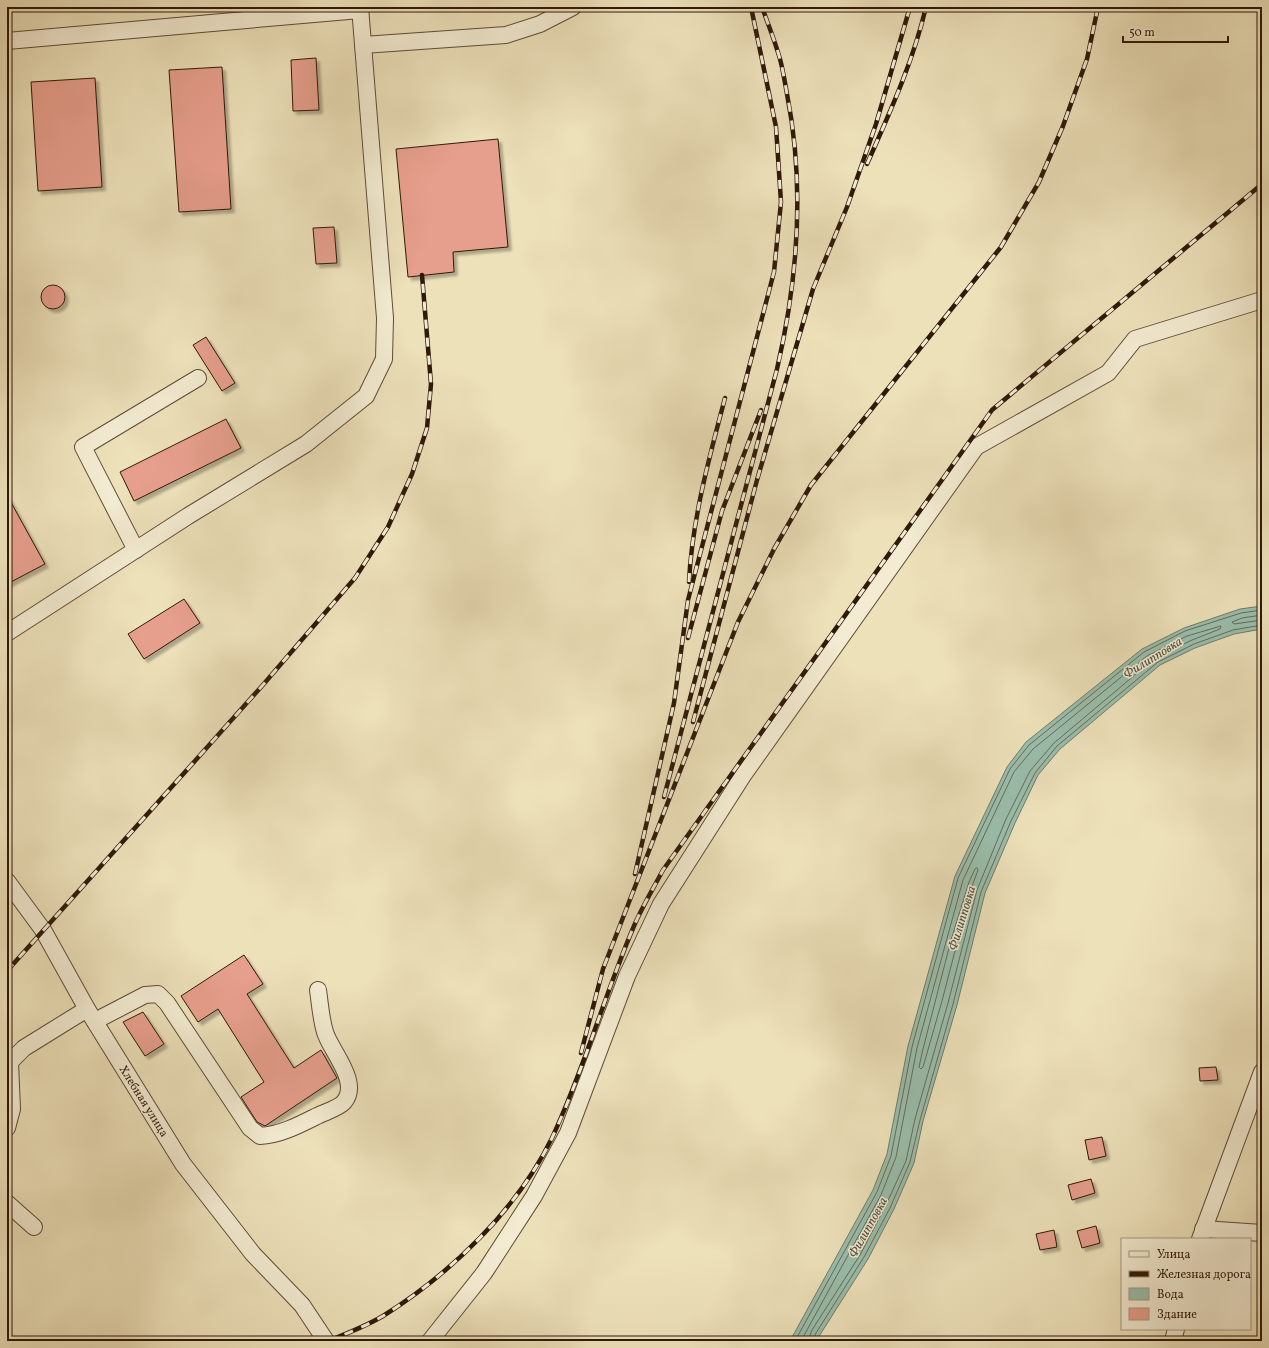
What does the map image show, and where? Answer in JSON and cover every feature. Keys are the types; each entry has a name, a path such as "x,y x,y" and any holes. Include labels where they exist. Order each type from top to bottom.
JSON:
{"street":[{"path":"363,45 506,35 540,24 573,7"},
{"path":"7,41 360,8 385,318 384,359 366,396 306,444 136,550 7,633"},
{"path":"430,1341 484,1273 534,1196 568,1133 627,976 661,904 744,774 976,447 1108,373 1135,338 1262,300"},
{"path":"136,550 83,447 198,378"},
{"name":"Хлебная улица","path":"7,881 43,930 91,1015 183,1164 253,1254 302,1305 326,1341"},
{"path":"7,1128 12,1109 10,1062 24,1048 91,1015 145,995 158,994 168,1003 250,1128 260,1136 273,1135 302,1124 344,1103 349,1093 346,1074 337,1053 325,1033 318,990"},
{"path":"1262,1072 1259,1089 1201,1234 1262,1234"},
{"path":"7,1203 34,1227"},
{"path":"1173,1341 1176,1330"}],"water":[{"name":"Филипповка","path":"1262,606 1262,629 1234,634 1195,648 1160,665 1060,749 1038,775 1015,823 985,893 957,1005 923,1121 914,1163 894,1209 868,1259 816,1341 790,1341 873,1190 887,1154 908,1046 955,876 1007,767 1026,742 1142,649 1184,628 1240,609"}],"building":[{"path":"316,58 319,110 293,111 291,60"},
{"path":"222,67 231,209 179,212 169,70"},
{"path":"95,78 102,187 38,191 31,82"},
{"path":"498,139 508,247 453,252 454,272 408,277 396,149"},
{"path":"334,227 337,263 316,264 313,228"},
{"path":"53,285 62,288 65,297 62,306 53,309 44,306 41,297 44,288"},
{"path":"206,337 235,383 222,391 193,345"},
{"path":"226,419 241,448 134,501 120,472"},
{"path":"7,495 45,564 7,584"},
{"path":"184,599 200,623 144,659 128,634"},
{"path":"244,955 263,984 247,994 294,1068 321,1050 337,1078 265,1126 257,1122 241,1097 264,1082 218,1009 198,1022 181,996"},
{"path":"143,1012 164,1044 145,1056 123,1022"},
{"path":"1216,1067 1218,1080 1200,1081 1199,1068"},
{"path":"1102,1137 1106,1156 1089,1160 1085,1140"},
{"path":"1091,1179 1095,1193 1072,1200 1068,1185"},
{"path":"1096,1226 1100,1243 1082,1248 1077,1231"},
{"path":"1054,1230 1057,1247 1040,1250 1036,1234"}],"railway":[{"path":"635,874 674,703 688,600 774,272 781,202 776,127 751,7"},
{"path":"664,797 777,369 790,301 797,232 796,163 793,128 780,59 762,7"},
{"path":"693,722 757,480 813,289 847,207 876,124 910,7"},
{"path":"867,164 908,67 926,7"},
{"path":"581,1053 603,969 738,622 774,549 811,485 1001,247 1039,182 1063,126 1087,59 1098,7"},
{"path":"328,1341 349,1333 383,1316 433,1281 480,1238 501,1215 520,1190 537,1165 552,1138 574,1086 623,952 644,905 663,870 992,410 1262,184"},
{"path":"7,971 262,686 355,578 388,527 412,474 427,428 431,384 422,275"},
{"path":"689,582 697,512 707,466 725,398"},
{"path":"688,638 722,511 761,410"}]}
